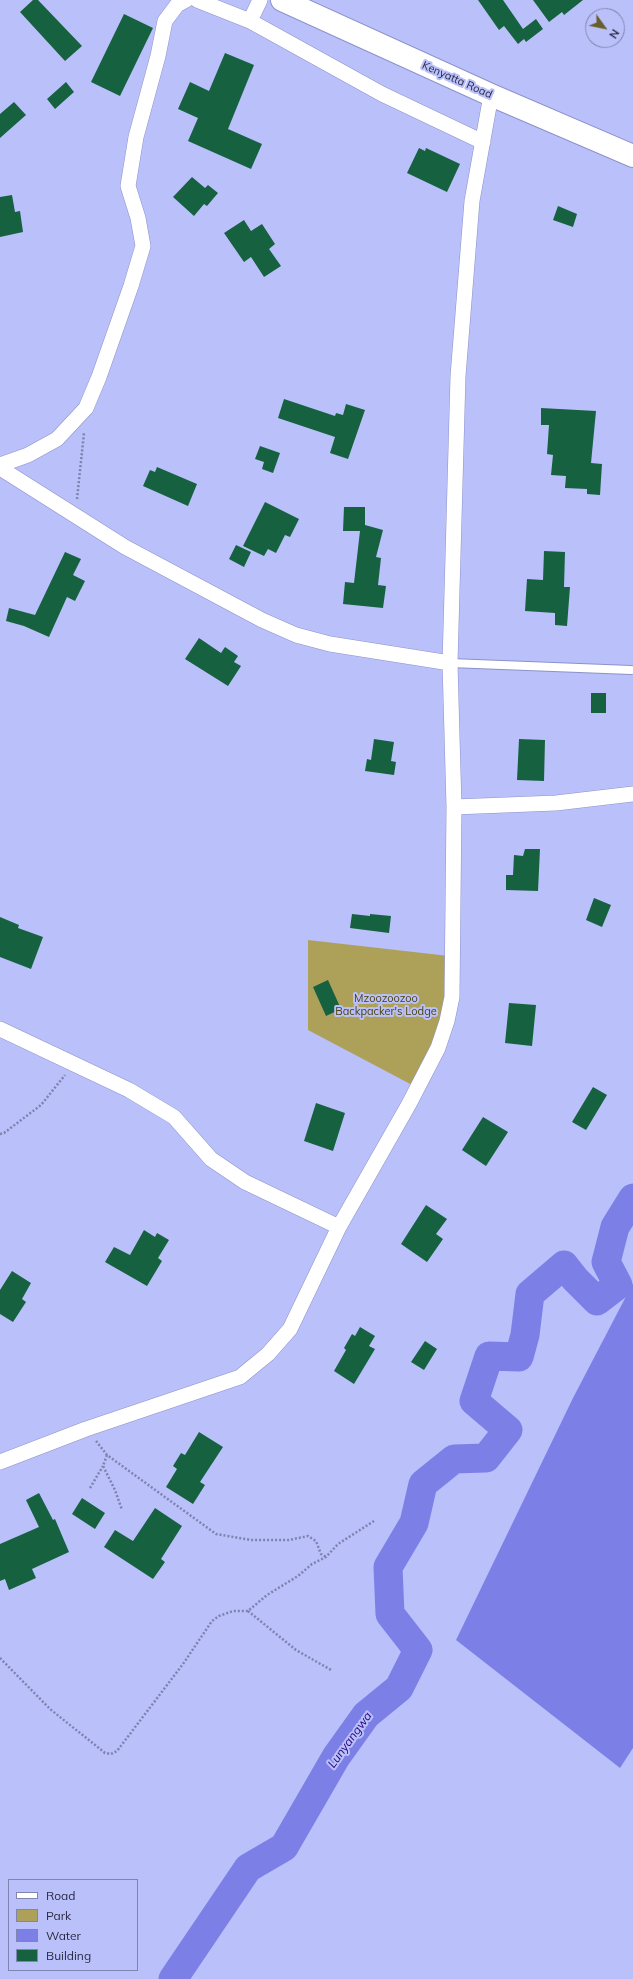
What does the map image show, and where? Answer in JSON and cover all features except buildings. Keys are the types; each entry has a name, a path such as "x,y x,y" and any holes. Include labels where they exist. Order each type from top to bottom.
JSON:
{"street":[{"path":"0,467 28,455 57,439 86,408 131,286 142,246 138,218 128,186 136,137 166,20 177,5 186,0"},
{"path":"197,0 250,21 382,94 483,142"},
{"path":"250,21 260,0"},
{"name":"Kenyatta Road","path":"282,0 491,96 633,156"},
{"path":"0,1462 86,1429 240,1377 268,1354 290,1329 339,1227 409,1104 438,1048 447,1021 452,997 454,807 450,663 458,376 472,201 491,96"},
{"path":"0,467 124,547 262,620 296,635 330,644 450,663"},
{"path":"454,807 556,803 633,794"},
{"path":"0,1029 129,1090 174,1117 211,1159 245,1182 339,1227"}],"lane":[{"path":"450,663 631,670"}],"path":[{"path":"78,503 76,497 82,466 86,408"},
{"path":"0,1134 4,1133 41,1105 74,1064"},
{"path":"86,1429 108,1456 216,1534 251,1540 289,1540 308,1536 316,1541 322,1554 326,1557"},
{"path":"90,1488 108,1456"},
{"path":"103,1466 115,1490 122,1510"},
{"path":"0,1658 50,1709 105,1753 111,1754 117,1751 164,1689 212,1621 219,1616 233,1611 248,1611 267,1596 298,1576 312,1564 326,1557 338,1544 374,1521"},
{"path":"248,1611 296,1650 331,1670"}],"green space":[{"name":"Mzoozoozoo Backpacker's Lodge","path":"308,940 449,956 447,1005 414,1086 308,1030"}],"water":[{"path":"633,1283 633,1748 620,1768 456,1640 573,1398"}],"waterway":[{"name":"Lunyangwa","path":"173,1979 248,1868 284,1847 336,1757 366,1715 399,1688 418,1650 390,1614 388,1567 414,1523 423,1484 454,1459 486,1458 508,1430 474,1401 489,1356 519,1357 525,1335 530,1294 564,1265 575,1279 597,1301 618,1285 606,1262 615,1227 633,1198"}]}
